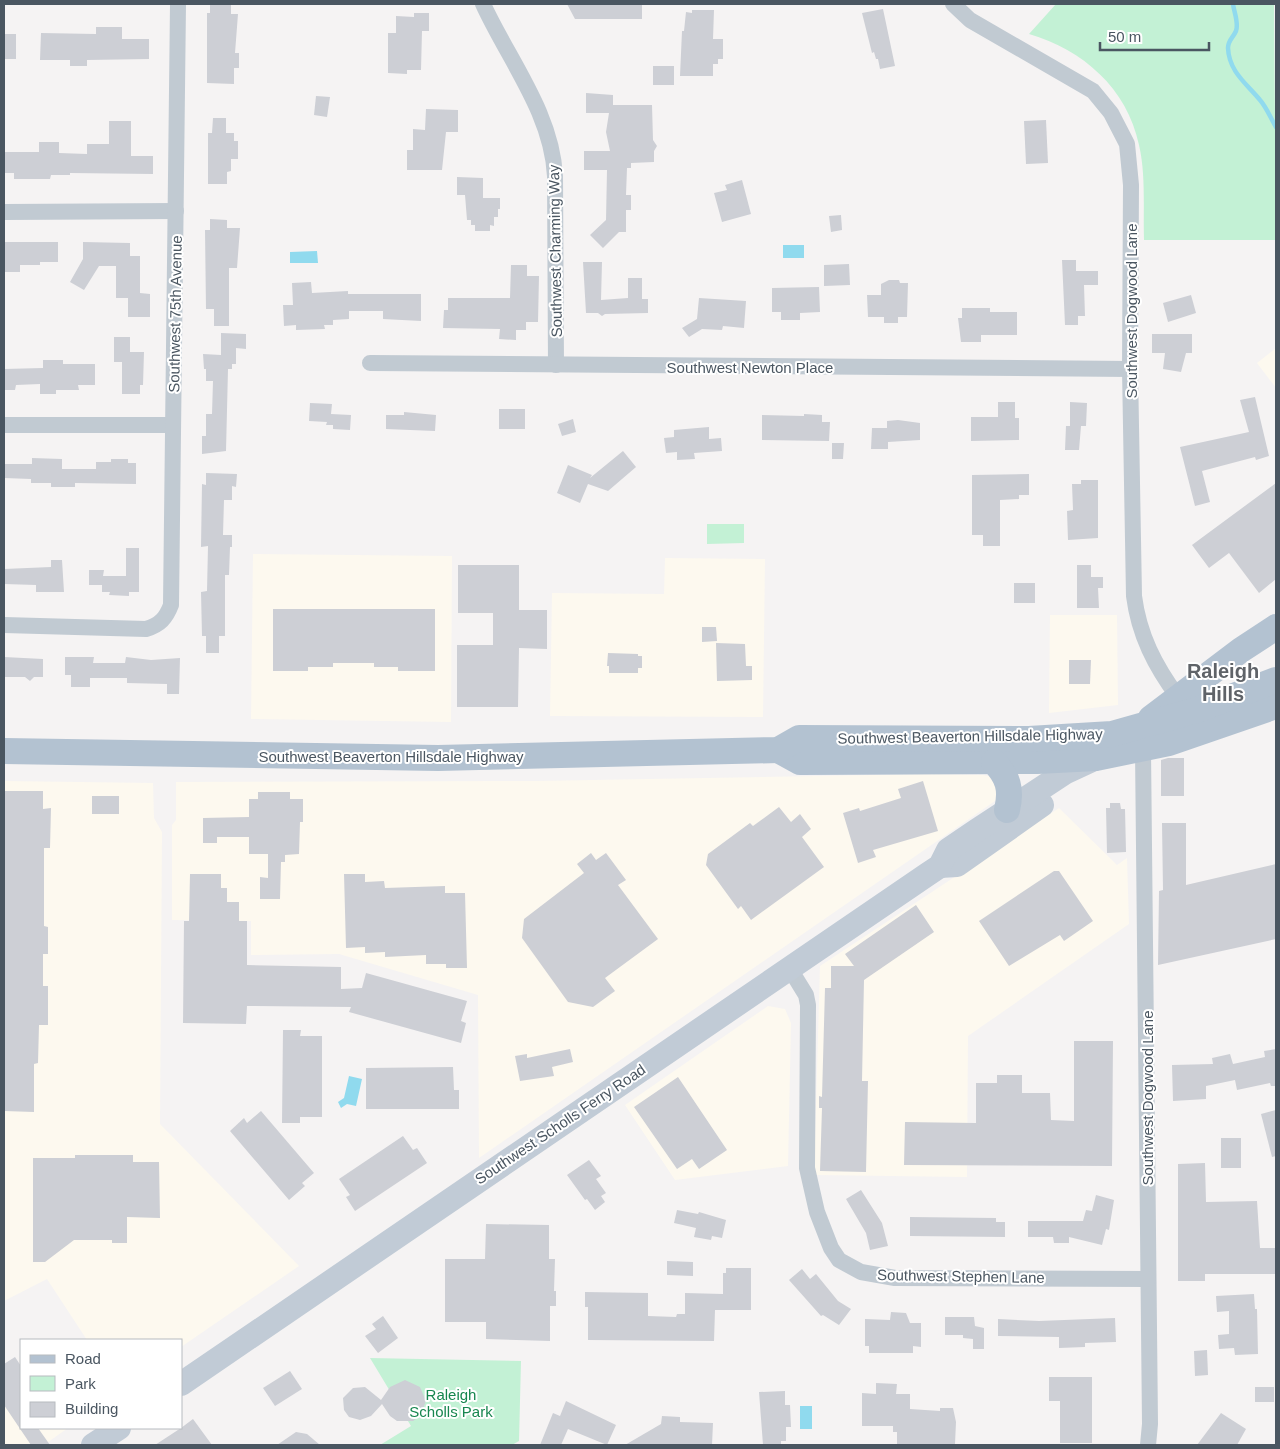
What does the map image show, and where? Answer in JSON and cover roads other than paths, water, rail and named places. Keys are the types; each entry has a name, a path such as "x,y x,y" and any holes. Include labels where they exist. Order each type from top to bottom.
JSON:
{"main road":[{"name":"Southwest Scholls Ferry Road","path":"940,866 948,850 1066,772 1140,739 1178,697 1242,650 1275,632"},
{"name":"Southwest Beaverton Hillsdale Highway","path":"1140,739 1276,680"},
{"name":"Southwest Beaverton Hillsdale Highway","path":"4,751 438,758 778,750 799,738 1053,738 1112,734 1140,739 1194,736 1276,706"},
{"name":"Southwest Beaverton Hillsdale Highway","path":"778,750 800,762 994,762 1096,758"},
{"name":"Southwest Scholls Ferry Road","path":"182,1383 940,866 957,864 1008,830 1087,771 1096,758"},
{"path":"994,762 1009,785 1010,797 1007,810"},
{"path":"93,1445 117,1429"}],"street":[{"name":"Southwest 75th Avenue","path":"4,625 146,629 162,622 171,605 178,4"},
{"name":"Southwest Charming Way","path":"483,4 542,119 552,151 555,176 556,365"},
{"name":"Southwest Dogwood Lane","path":"953,4 970,20 1093,91 1115,120 1126,144 1131,185 1132,567 1140,629 1152,657 1178,697"},
{"path":"4,212 176,211"},
{"name":"Southwest Newton Place","path":"370,363 1130,370"},
{"path":"4,425 172,425"},
{"name":"Southwest Dogwood Lane","path":"1140,739 1150,1424 1148,1445"},
{"name":"Southwest Stephen Lane","path":"790,969 806,995 808,1006 808,1179 826,1235 839,1260 861,1272 895,1278 1148,1279"}],"water":[{"path":"783,245 804,245 804,258 783,258"},
{"path":"317,251 318,263 290,263 290,252"},
{"path":"349,1076 362,1079 356,1106 347,1104 341,1108 338,1102 344,1098"},
{"path":"800,1406 812,1406 812,1429 800,1429"}],"waterway":[{"path":"1233,4 1237,25 1236,31 1228,45 1229,56 1235,71 1262,103 1276,127"}],"district":[{"name":"Raleigh Hills","path":"1223,682"}],"park label":[{"name":"Raleigh Scholls Park","path":"451,1402"}]}
